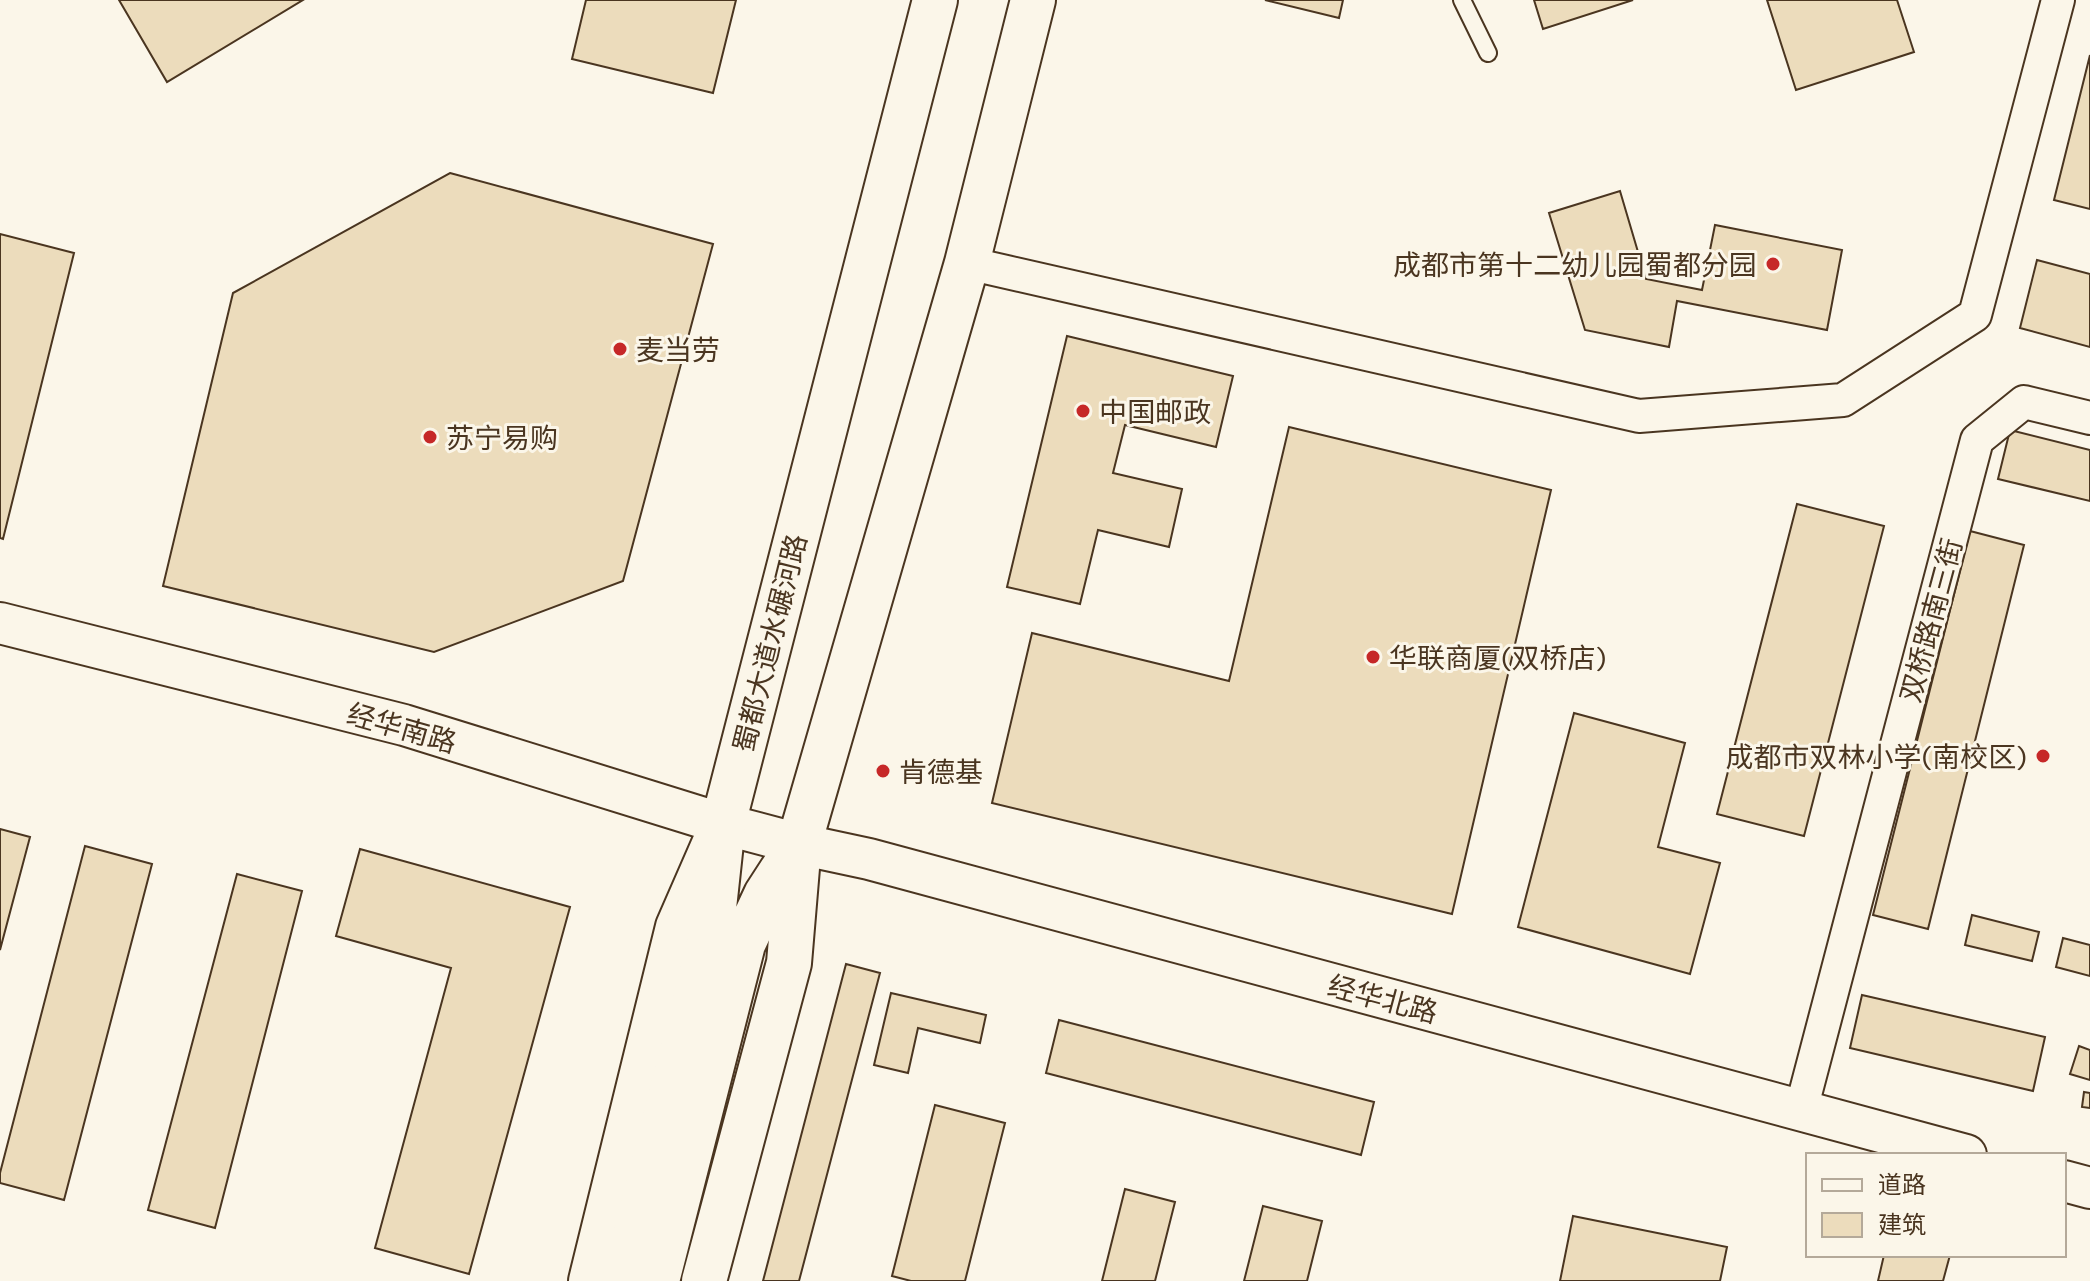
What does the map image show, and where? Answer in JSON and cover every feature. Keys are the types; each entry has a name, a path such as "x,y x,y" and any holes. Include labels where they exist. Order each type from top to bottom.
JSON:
{"main road":[{"name":"蜀都大道水碾河路","path":"591,1281 678,927 723,824 935,0"},
{"path":"704,1281 789,963 799,844 967,263 1033,0"},
{"path":"624,1281 711,936 723,824"},
{"path":"657,1281 743,944 766,895 799,844"}],"street":[{"path":"967,263 1639,416 1843,400 1975,315 2058,0"},
{"name":"双桥路南三街","path":"1801,1110 1977,440 2024,402 2090,418"},
{"name":"经华南路","path":"0,623 404,725 723,824 799,844"},
{"name":"经华北路","path":"799,844 869,859 1959,1153"},
{"path":"2066,1182 2090,1188"}],"lane":[{"path":"1462,0 1488,53"}],"building":[{"path":"119,0 303,0 167,82"},
{"path":"586,0 736,0 713,93 572,59"},
{"path":"1265,0 1343,0 1339,18"},
{"path":"1534,0 1633,0 1543,29"},
{"path":"1767,0 1897,0 1914,52 1796,90"},
{"path":"2090,55 2090,209 2054,200"},
{"name":"苏宁易购","path":"450,173 713,244 623,581 434,652 163,586 233,293"},
{"name":"成都市第十二幼儿园蜀都分园","path":"1620,191 1646,279 1702,290 1715,225 1842,250 1827,330 1677,301 1669,347 1585,330 1549,213"},
{"path":"0,234 74,253 3,539 0,538"},
{"path":"2037,260 2090,274 2090,347 2020,328"},
{"path":"1067,336 1233,376 1216,447 1125,425 1113,473 1182,489 1169,547 1098,530 1080,604 1007,587"},
{"name":"华联商厦(双桥店)","path":"1289,427 1551,490 1452,914 992,803 1032,633 1229,681"},
{"path":"2010,430 2090,450 2090,501 1998,479"},
{"path":"1797,504 1884,526 1804,836 1717,814"},
{"path":"1970,531 2024,545 1928,929 1873,915"},
{"path":"1574,713 1685,743 1658,847 1720,863 1690,974 1518,927"},
{"path":"0,829 30,837 0,950"},
{"path":"85,846 152,864 64,1200 0,1183 0,1173"},
{"path":"360,849 570,907 469,1274 375,1248 451,968 336,936"},
{"path":"237,874 302,891 215,1228 148,1210"},
{"path":"1972,915 2039,932 2032,961 1965,945"},
{"path":"2063,938 2090,945 2090,976 2056,967"},
{"path":"846,964 880,973 799,1281 763,1281"},
{"path":"891,993 986,1015 980,1043 918,1028 908,1073 874,1065"},
{"path":"1862,995 2045,1037 2033,1091 1850,1048"},
{"path":"1059,1020 1374,1102 1361,1155 1046,1073"},
{"path":"2079,1046 2090,1050 2090,1080 2070,1074"},
{"path":"2084,1092 2090,1093 2090,1108 2082,1107"},
{"path":"935,1105 1005,1123 965,1281 911,1281 892,1276"},
{"path":"1125,1189 1175,1202 1155,1281 1102,1281"},
{"path":"1263,1206 1322,1221 1307,1281 1244,1281"},
{"path":"1573,1216 1727,1247 1720,1281 1560,1281"},
{"path":"1884,1257 1949,1257 1943,1281 1878,1281"}],"place":[{"name":"成都市第十二幼儿园蜀都分园","path":"1773,264"},
{"name":"麦当劳","path":"620,349"},
{"name":"中国邮政","path":"1083,411"},
{"name":"苏宁易购","path":"430,437"},
{"name":"华联商厦(双桥店)","path":"1373,657"},
{"name":"成都市双林小学(南校区)","path":"2043,756"},
{"name":"肯德基","path":"883,771"}]}
